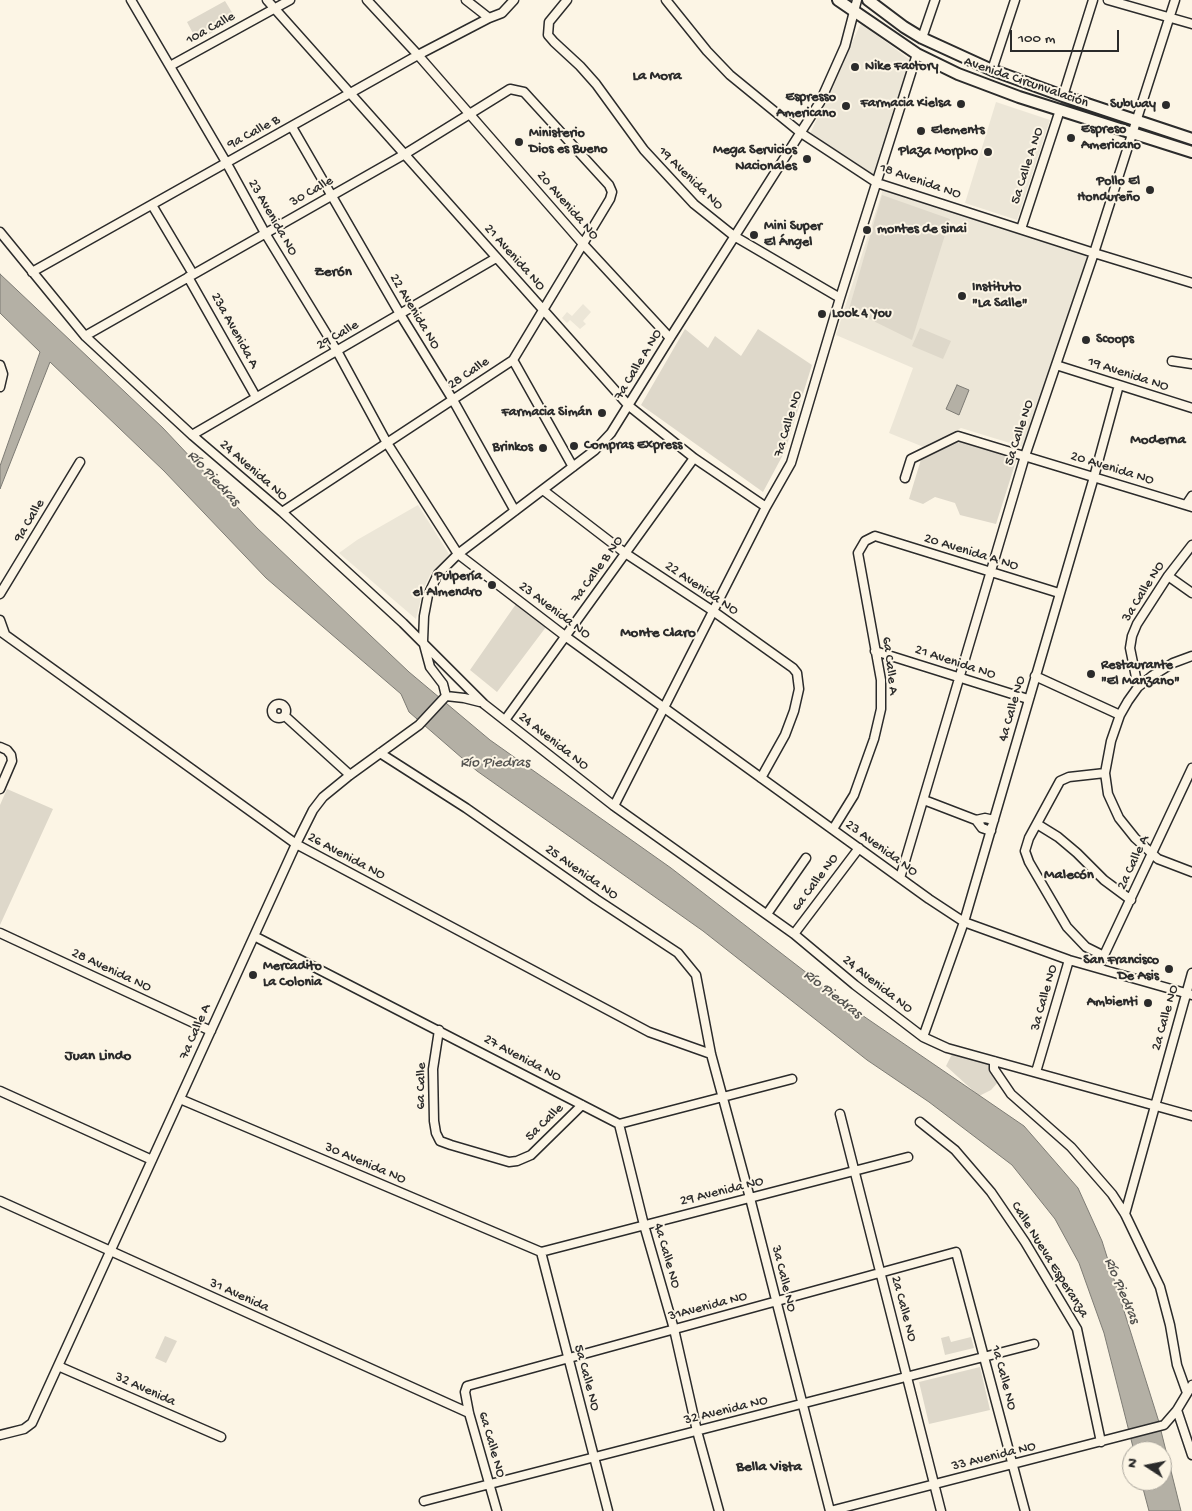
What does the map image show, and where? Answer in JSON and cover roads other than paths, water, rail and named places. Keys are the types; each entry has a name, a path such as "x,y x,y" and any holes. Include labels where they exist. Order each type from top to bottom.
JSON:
{"highway":[{"name":"Avenida Circunvalación","path":"838,0 917,54 958,74 1018,98 1192,152"},
{"name":"Avenida Circunvalación","path":"868,0 890,17 938,45 992,70 1192,139"},
{"path":"874,0 923,36"}],"street":[{"name":"23 Avenida NO","path":"131,0 226,162 265,233 336,351 387,443 458,554 565,636 900,878 964,922 1069,960 1189,994"},
{"name":"21 Avenida NO","path":"266,0 629,406 694,458 766,507"},
{"name":"10a Calle","path":"170,66 290,0"},
{"name":"20 Avenida NO","path":"367,0 418,55 583,244 670,338"},
{"path":"466,0 489,18"},
{"name":"9a Calle B","path":"32,272 418,55 502,13 514,0"},
{"name":"19 Avenida NO","path":"567,0 549,22 548,35 596,84 644,150 694,204 734,236 840,298"},
{"name":"18 Avenida NO","path":"666,0 707,51 730,75 801,133 878,183 1192,283"},
{"name":"7a Calle A NO","path":"445,698 443,684 430,667 423,641 424,616 428,595 438,574 458,554 595,450 612,433 734,236 820,102 845,46 857,0"},
{"path":"923,36 934,0"},
{"path":"992,70 1015,0"},
{"path":"1063,96 1093,0"},
{"path":"1108,0 1192,24"},
{"name":"5a Calle NO","path":"900,878 1025,456 1094,253 1175,0"},
{"name":"7a Calle NO","path":"614,806 766,507 791,463 840,298 878,183 917,54"},
{"name":"30 Calle","path":"86,336 405,154 510,89 524,92 609,185 612,192 610,199"},
{"name":"5a Calle A NO","path":"1021,229 1060,110"},
{"name":"22 Avenida NO","path":"292,127 400,314 453,400 515,511"},
{"name":"28 Calle","path":"282,512 513,360 610,199"},
{"name":"23a Avenida A","path":"152,205 256,397"},
{"name":"24 Avenida NO","path":"0,232 86,336 192,434 282,512 423,641 484,704 614,806 794,934 855,985 923,1037 948,1048 1192,1116"},
{"name":"29 Calle","path":"192,434 496,258"},
{"path":"513,360 573,467"},
{"path":"1172,361 1192,364"},
{"name":"19 Avenida NO","path":"1056,365 1192,408"},
{"path":"0,366 3,374 0,387"},
{"name":"4a Calle NO","path":"923,1037 964,922 1119,385"},
{"name":"20 Avenida NO","path":"905,478 911,459 958,436 1189,506"},
{"name":"7a Calle B NO","path":"505,720 694,458"},
{"name":"9a Calle","path":"0,594 80,462"},
{"name":"22 Avenida NO","path":"543,490 626,553 713,611 798,673 800,689 794,711 774,756 761,778"},
{"path":"1189,506 1192,496"},
{"name":"20 Avenida A NO","path":"875,536 1059,593"},
{"name":"6a Calle A","path":"832,829 854,795 874,739 880,709 881,680 858,553 864,541 875,536"},
{"name":"3a Calle NO","path":"1138,687 1130,648 1132,636 1137,624 1168,576 1192,545"},
{"path":"1168,576 1192,593"},
{"path":"0,620 3,632"},
{"name":"26 Avenida NO","path":"3,632 296,844 649,1032 711,1054"},
{"name":"21 Avenida NO","path":"875,651 1028,699"},
{"path":"1192,656 1172,663 1138,687 1120,716 1111,741 1105,773 1108,794 1119,818 1135,838 1152,855 1168,864 1192,872"},
{"path":"1036,676 1120,716"},
{"path":"445,698 464,698 484,704"},
{"name":"7a Calle A","path":"0,1435 24,1428 32,1423 313,810 324,797 350,775 419,725 445,698"},
{"path":"285,716 350,775"},
{"path":"0,747 7,750 11,755 12,761 0,788"},
{"name":"25 Avenida NO","path":"380,753 466,808 596,899 678,953 696,975 711,1054"},
{"name":"2a Calle A","path":"1098,968 1192,768"},
{"path":"1104,956 1086,947 1067,927 1029,862 1025,851 1029,838 1057,784 1063,778 1105,773"},
{"path":"924,800 976,820 982,828 990,831"},
{"path":"976,820 986,818 994,820"},
{"path":"1037,824 1058,837 1104,880 1131,900"},
{"name":"6a Calle NO","path":"794,934 859,848"},
{"path":"767,914 806,858"},
{"name":"28 Avenida NO","path":"0,933 211,1031"},
{"name":"27 Avenida NO","path":"254,936 619,1124"},
{"name":"3a Calle NO","path":"1036,1072 1069,960"},
{"name":"2a Calle NO","path":"1124,1214 1154,1104 1189,994 1192,973"},
{"name":"6a Calle","path":"439,1030 433,1069 434,1121 436,1133 440,1140 509,1162 524,1159"},
{"name":"3a Calle NO","path":"711,1054 830,1511"},
{"path":"994,1061 994,1069 1012,1094 1071,1147 1112,1194 1124,1214 1160,1287 1170,1325 1177,1365 1187,1393"},
{"path":"619,1124 792,1079"},
{"path":"0,1091 152,1160"},
{"name":"30 Avenida NO","path":"180,1099 541,1252"},
{"name":"5a Calle","path":"524,1159 531,1155 582,1105"},
{"name":"2a Calle NO","path":"840,1114 941,1511"},
{"name":"Calle Nueva Esperanza","path":"920,1122 955,1150 991,1192 1025,1242 1078,1329 1101,1442"},
{"name":"4a Calle NO","path":"619,1124 644,1225 674,1329 719,1511"},
{"name":"29 Avenida NO","path":"541,1252 908,1157"},
{"name":"31 Avenida","path":"0,1201 469,1413"},
{"name":"5a Calle NO","path":"541,1252 608,1511"},
{"name":"31Avenida NO","path":"467,1386 956,1252"},
{"name":"1a Calle NO","path":"956,1252 1026,1511"},
{"name":"32 Avenida NO","path":"424,1501 1034,1344"},
{"name":"32 Avenida","path":"58,1366 221,1437"},
{"path":"1192,1385 1177,1410 1192,1456"},
{"name":"6a Calle NO","path":"467,1386 465,1392 469,1413 497,1511"},
{"name":"33 Avenida NO","path":"830,1511 1164,1425 1177,1410"}],"water":[{"name":"Río Piedras","path":"0,274 163,428 257,528 409,672 490,740 671,868 856,1011 1024,1126 1078,1188 1102,1241 1164,1441 1131,1441 1104,1333 1079,1263 1055,1219 1012,1165 929,1102 867,1060 703,931 477,771 409,712 401,694 266,578 164,471 50,362 0,489 0,466 40,352 0,313"},
{"path":"957,385 969,390 959,415 946,409"},
{"path":"1172,1475 1181,1511 1149,1511 1144,1491 1172,1491"}],"place":[{"name":"Nike Factory","path":"855,67"},
{"name":"Farmacia Kielsa","path":"961,104"},
{"name":"Subway","path":"1166,105"},
{"name":"Espresso Americano","path":"846,106"},
{"name":"Elements","path":"921,131"},
{"name":"Espreso Americano","path":"1071,138"},
{"name":"Ministerio Dios es Bueno","path":"519,142"},
{"name":"Plaza Morpho","path":"988,152"},
{"name":"Mega Servicios Nacionales","path":"807,159"},
{"name":"Pollo El Hondureño","path":"1150,190"},
{"name":"montes de sinai","path":"867,230"},
{"name":"Mini Super El Ángel","path":"754,235"},
{"name":"Instituto \"La Salle\"","path":"962,296"},
{"name":"Look 4 You","path":"822,314"},
{"name":"Scoops","path":"1086,340"},
{"name":"Farmacia Simán","path":"602,413"},
{"name":"Compras Express","path":"574,446"},
{"name":"Brinkos","path":"543,448"},
{"name":"Pulpería el Almendro","path":"492,585"},
{"name":"Restaurante \"El Manzano\"","path":"1091,674"},
{"name":"San Francisco De Asis","path":"1169,969"},
{"name":"Mercadito La Colonia","path":"253,975"},
{"name":"Ambienti","path":"1148,1003"}],"district":[{"name":"La Mora","path":"657,77"},
{"name":"Zerón","path":"333,273"},
{"name":"Moderna","path":"1158,441"},
{"name":"Monte Claro","path":"658,634"},
{"name":"Malecón","path":"1069,876"},
{"name":"Juan Lindo","path":"98,1057"},
{"name":"Bella Vista","path":"769,1468"}]}
